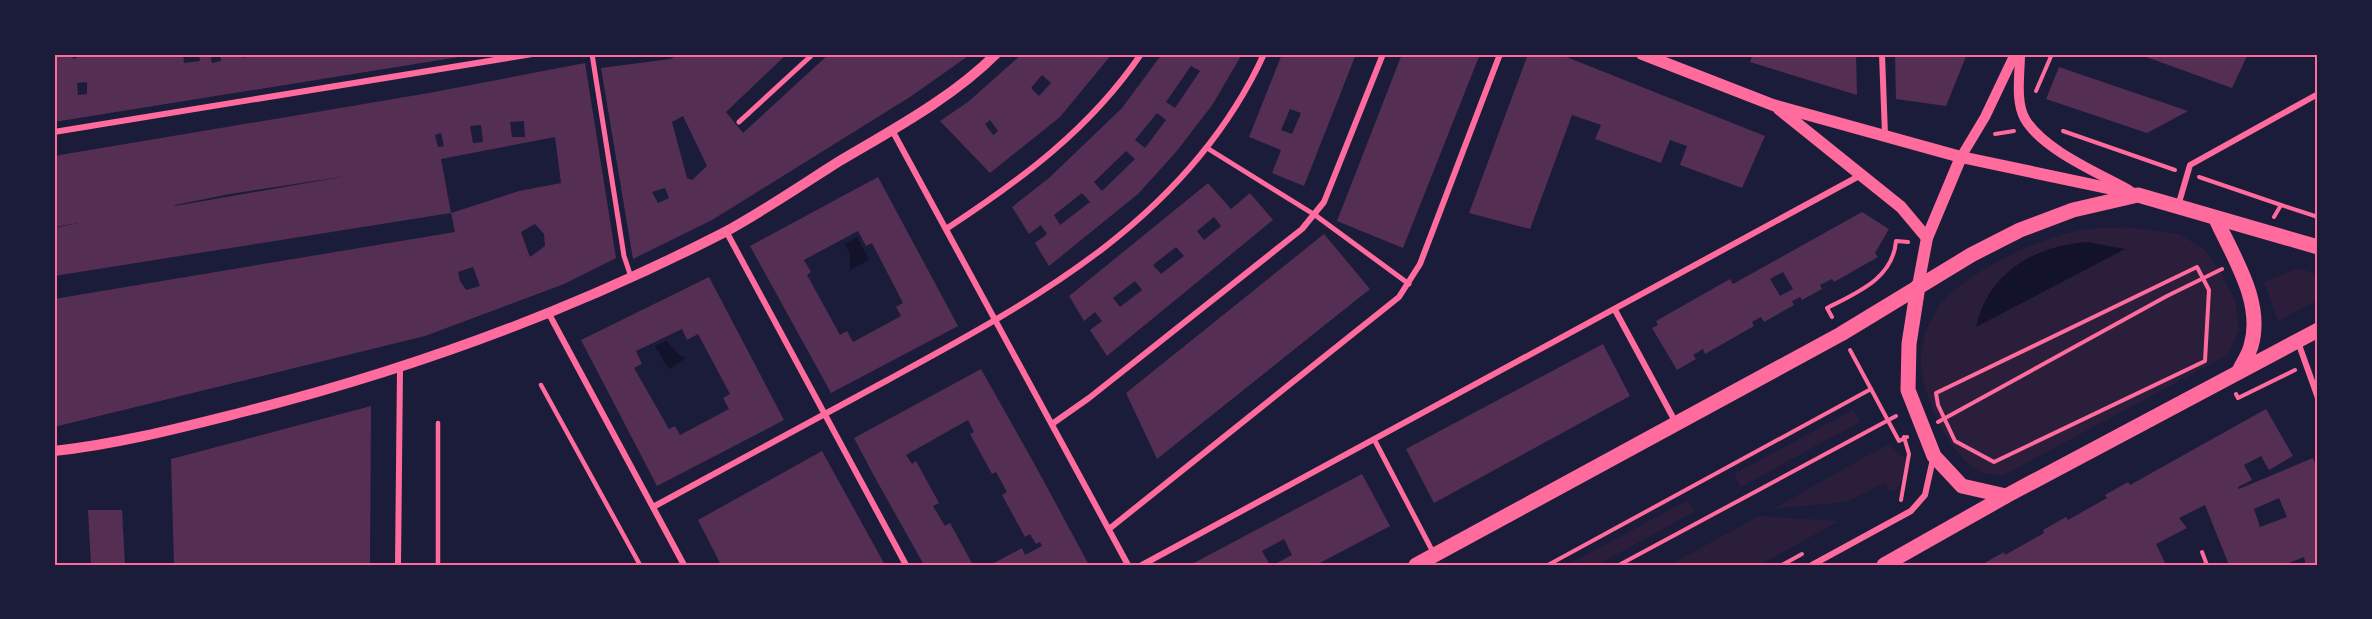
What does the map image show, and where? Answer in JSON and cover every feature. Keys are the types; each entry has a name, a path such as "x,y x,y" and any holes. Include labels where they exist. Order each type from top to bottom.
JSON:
{"main road":[{"path":"1642,54 1773,105 1961,156 2138,195 2265,234 2318,247"},
{"path":"1773,105 1901,207 1927,238"},
{"path":"1961,156 1927,238 1909,344 1908,390 1934,456 1962,486 2006,496"},
{"path":"1416,565 1856,325 1971,255 2020,230 2073,210 2138,195"},
{"path":"2216,219 2235,262 2244,276 2253,326 2251,346 2239,371"},
{"path":"1884,565 2006,496 2318,330"},
{"path":"2297,341 2318,340"}],"street":[{"path":"54,132 532,54"},
{"path":"592,54 624,256 632,278"},
{"path":"739,122 813,54"},
{"path":"54,451 133,438 201,422 400,369 549,314 632,278 726,231 892,130 942,97 996,54"},
{"path":"946,229 1017,181 1074,135 1107,100 1141,54"},
{"path":"653,507 996,321 1087,262 1138,222 1207,148 1240,100 1264,54"},
{"path":"1052,424 1089,398 1302,229 1315,215 1330,188 1383,54"},
{"path":"1109,529 1387,308 1410,284 1426,249 1500,54"},
{"path":"1882,54 1886,135"},
{"path":"1961,156 2018,54"},
{"path":"2018,54 2020,105 2025,120 2050,145 2138,195"},
{"path":"2178,208 2190,165 2318,94"},
{"path":"892,130 1128,565"},
{"path":"1207,148 1315,215 1410,284"},
{"path":"1142,565 1375,441 1861,175"},
{"path":"726,231 906,565"},
{"path":"1616,310 1676,424"},
{"path":"549,314 684,565"},
{"path":"2297,341 2318,398"},
{"path":"398,565 400,369"},
{"path":"1375,441 1434,555"},
{"path":"1812,565 1911,511 1925,495 1934,456"}],"lane":[{"path":"540,385 640,565"},
{"path":"438,423 438,565"}],"path":[{"path":"2035,93 2052,54"},
{"path":"1978,128 1990,134 2048,126 2318,217"},
{"path":"2265,234 2281,205"},
{"path":"1939,422 2235,262"},
{"path":"2197,267 2203,278 2209,290 2205,361 1994,462 1955,441 1936,393 2197,267"},
{"path":"2238,398 2287,373"},
{"path":"1548,565 1871,389 1899,441 1904,438"},
{"path":"1619,565 1896,414 1899,422"},
{"path":"1891,505 1901,500 1909,454 1901,430"},
{"path":"1904,438 1914,456"},
{"path":"1900,504 1906,498"},
{"path":"1782,565 1812,551 1791,565"},
{"path":"2202,552 2207,565"}],"shaded area":[{"path":"2129,227 2179,234 2204,249 2220,270 2236,303 2239,331 2228,355 2004,475 1987,474 1977,470 1966,462 1946,435 1924,385 1921,355 1926,331 1934,313 1949,295 1965,282 1984,269 2028,247 2070,232 2093,228"},
{"path":"857,237 869,260 850,270 850,254 845,244"},
{"path":"2087,242 2125,249 1976,327 1991,291 2016,265 2049,249"},
{"path":"2298,268 2318,275 2318,300 2278,321 2264,282"},
{"path":"666,341 680,356 686,358 669,369 655,346"},
{"path":"1853,410 1860,422 1741,487 1734,474"},
{"path":"1888,444 1908,461 1905,473 1896,490 1889,491 1885,483 1846,502 1773,509"},
{"path":"1688,500 1694,512 1597,565 1567,565"},
{"path":"1759,516 1839,521 1760,565 1669,565"}],"building":[{"path":"54,54 72,54 73,59 86,54 183,54 184,63 200,61 199,54 210,54 212,63 221,61 220,54 241,54 242,58 246,57 246,54 465,56 54,122","holes":["87,82 87,94 78,95 77,83"]},
{"path":"681,54 787,54 726,112 743,133 829,54 971,54 910,97 712,220 633,259 601,68 670,59","holes":["683,116 707,166 692,180 687,178 672,122","665,188 669,198 658,203 652,192"]},
{"path":"1022,54 1112,54 1060,117 990,173 940,121 968,102","holes":["1042,75 1051,83 1039,96 1031,88","990,120 998,131 993,135 985,124"]},
{"path":"1162,54 1205,54 1209,56 1211,54 1242,54 1213,104 1176,152 1138,194 1049,266 1035,243 1047,234 1041,225 1029,234 1012,207 1049,178 1122,108","holes":["1191,66 1200,71 1175,108 1166,102","1157,113 1166,120 1145,148 1135,140","1126,151 1135,159 1102,191 1094,182","1082,193 1090,202 1060,225 1054,215"]},
{"path":"1282,54 1356,54 1304,186 1272,173 1281,150 1249,137","holes":["1290,109 1301,113 1292,134 1281,130"]},
{"path":"1402,54 1480,54 1403,248 1337,221"},
{"path":"1528,54 1559,54 1765,136 1742,188 1680,165 1687,146 1670,140 1661,163 1595,139 1601,125 1572,115 1530,229 1469,213"},
{"path":"1753,54 1856,54 1857,95 1750,62"},
{"path":"1895,54 1967,54 1946,106 1896,99"},
{"path":"2138,54 2248,54 2232,88"},
{"path":"585,63 616,258 564,284 425,336 54,427 54,299 455,232 451,213 54,276 54,228 79,223 54,227 54,156 429,93","holes":["524,121 525,137 512,137 510,122","481,125 483,142 473,143 470,126","441,133 444,146 438,147 435,135","555,137 561,183 519,191 451,213 441,159","347,176 175,206 230,194","535,224 544,234 545,246 530,257 521,232","473,267 480,286 466,290 460,281 458,272"]},
{"path":"2059,67 2188,111 2147,133 2046,99"},
{"path":"878,177 958,326 831,393 750,246","holes":["858,231 866,246 872,243 903,303 896,307 901,316 853,342 847,331 840,335 807,275 811,272 804,260"]},
{"path":"1208,183 1231,209 1250,193 1273,220 1107,356 1090,330 1102,321 1095,312 1084,321 1069,296","holes":["1214,217 1221,226 1204,240 1197,231","1176,247 1184,256 1161,274 1153,265","1135,281 1142,290 1120,307 1113,298"]},
{"path":"1862,212 1889,229 1875,253 1878,257 1834,282 1832,279 1820,285 1822,289 1802,300 1800,297 1792,301 1794,305 1764,322 1761,317 1752,322 1754,326 1705,354 1703,349 1693,355 1696,359 1677,370 1652,328 1658,325 1656,321 1730,279 1733,284","holes":["1783,272 1793,289 1780,296 1770,279"]},
{"path":"1324,234 1370,289 1157,459 1126,393"},
{"path":"709,277 784,420 657,486 581,340","holes":["682,329 687,340 698,334 730,394 723,398 729,409 680,435 675,426 669,429 634,368 642,364 636,351"]},
{"path":"1603,344 1630,396 1434,503 1406,449"},
{"path":"981,369 1089,565 990,565 1022,548 1025,555 1042,546 1040,542 1036,544 1030,534 1025,537 1002,495 1007,492 996,472 992,474 970,434 974,432 968,420 906,455 912,464 916,461 939,503 933,506 945,526 950,523 973,565 924,565 873,474 854,438"},
{"path":"371,406 370,565 174,565 171,459"},
{"path":"2266,409 2293,456 2269,470 2261,456 2244,465 2252,480 2238,487 2239,489 2313,458 2318,471 2318,565 2306,565 2304,557 2284,565 2229,565 2205,505 2179,518 2187,528 2156,544 2166,565 1981,565 2004,552 2005,555 2044,533 2043,530 2066,517 2068,520 2107,498 2105,495 2128,482 2130,485","holes":["2279,498 2287,517 2260,527 2254,509"]},
{"path":"822,451 885,565 721,565 698,520"},
{"path":"1362,474 1390,526 1316,565 1273,565 1292,555 1284,539 1262,551 1270,565 1190,565"},
{"path":"88,510 122,510 125,565 91,565"}]}
